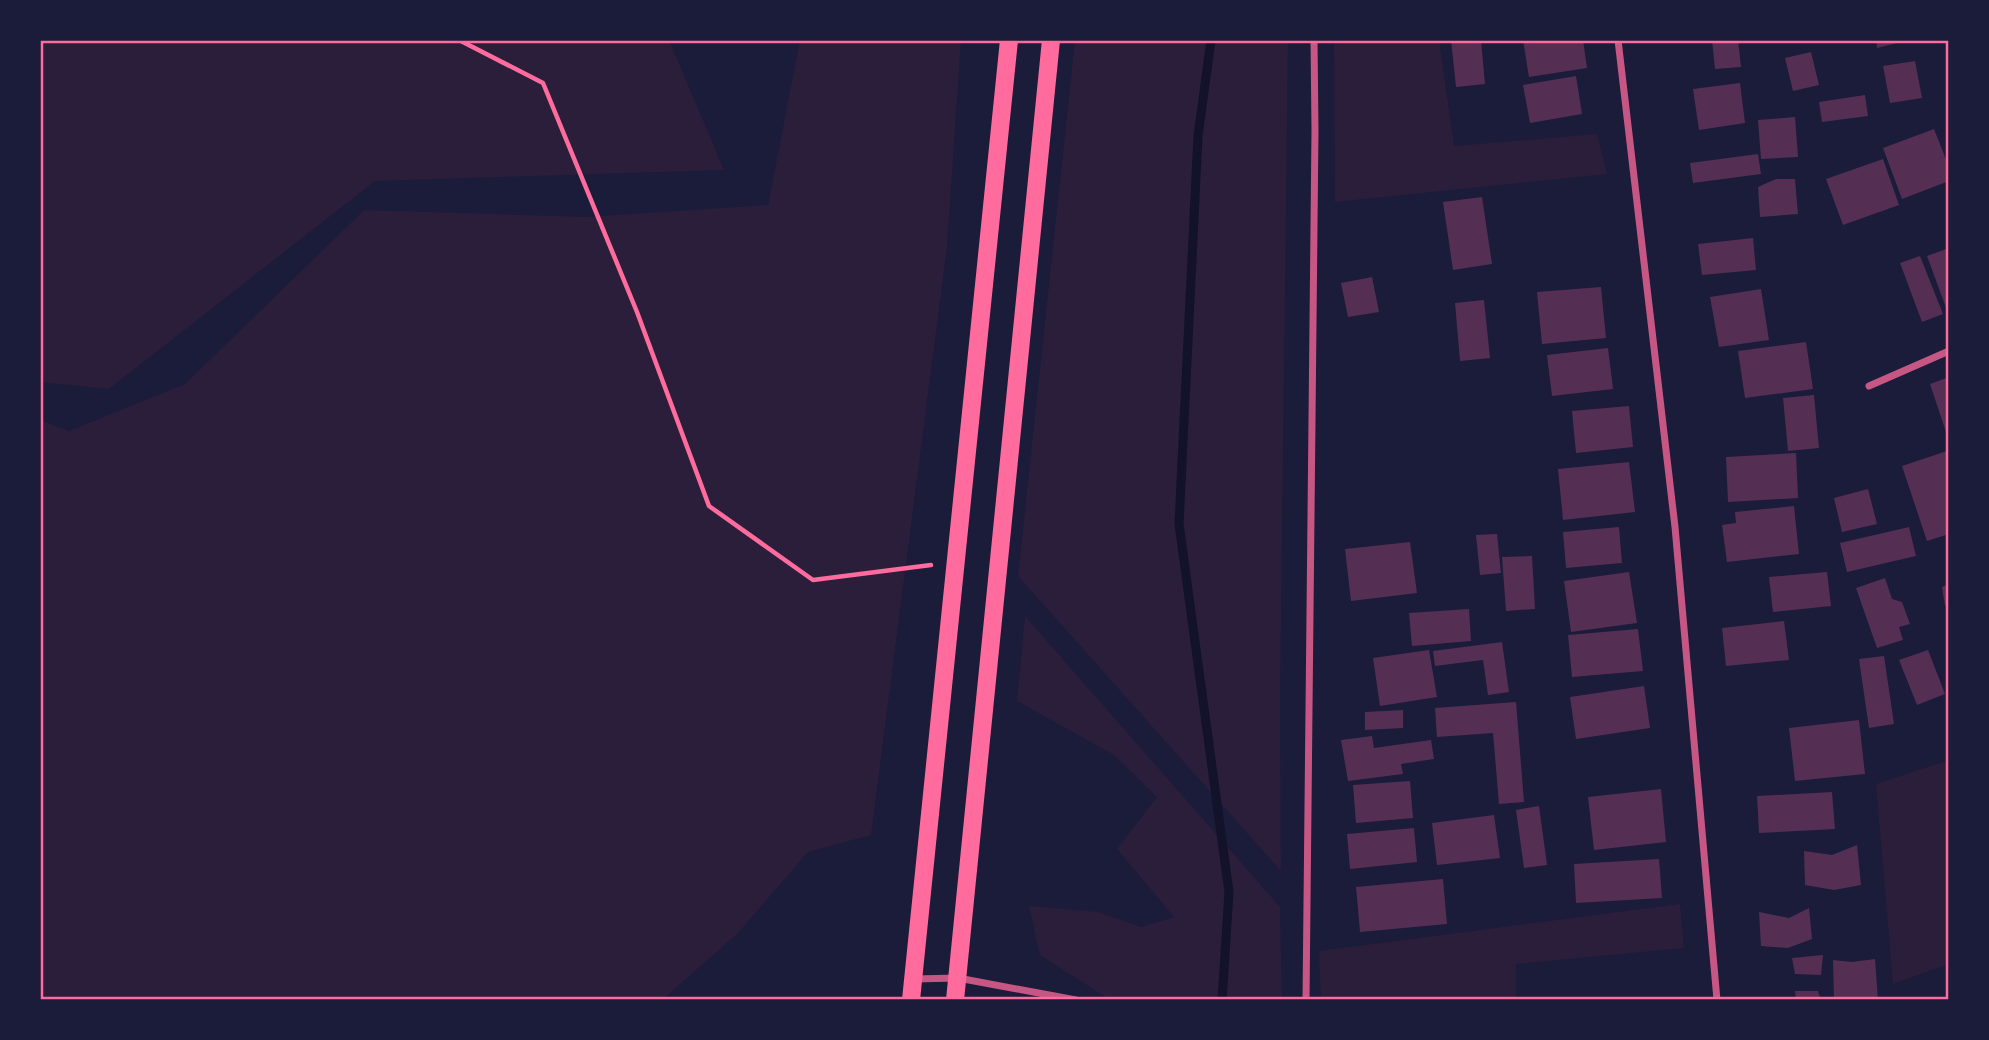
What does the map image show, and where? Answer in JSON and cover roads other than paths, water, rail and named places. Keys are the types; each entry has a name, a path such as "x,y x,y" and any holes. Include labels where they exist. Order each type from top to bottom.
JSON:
{"main road":[{"path":"911,1000 1009,40"},
{"path":"956,1000 1051,40"}],"street":[{"path":"1306,1000 1314,40"},
{"path":"1618,40 1675,527 1717,1000"},
{"path":"1868,386 1949,351"},
{"path":"913,979 958,978 1076,1000"}],"waterway":[{"path":"1211,40 1198,136 1179,524 1229,892 1222,1000"}]}
